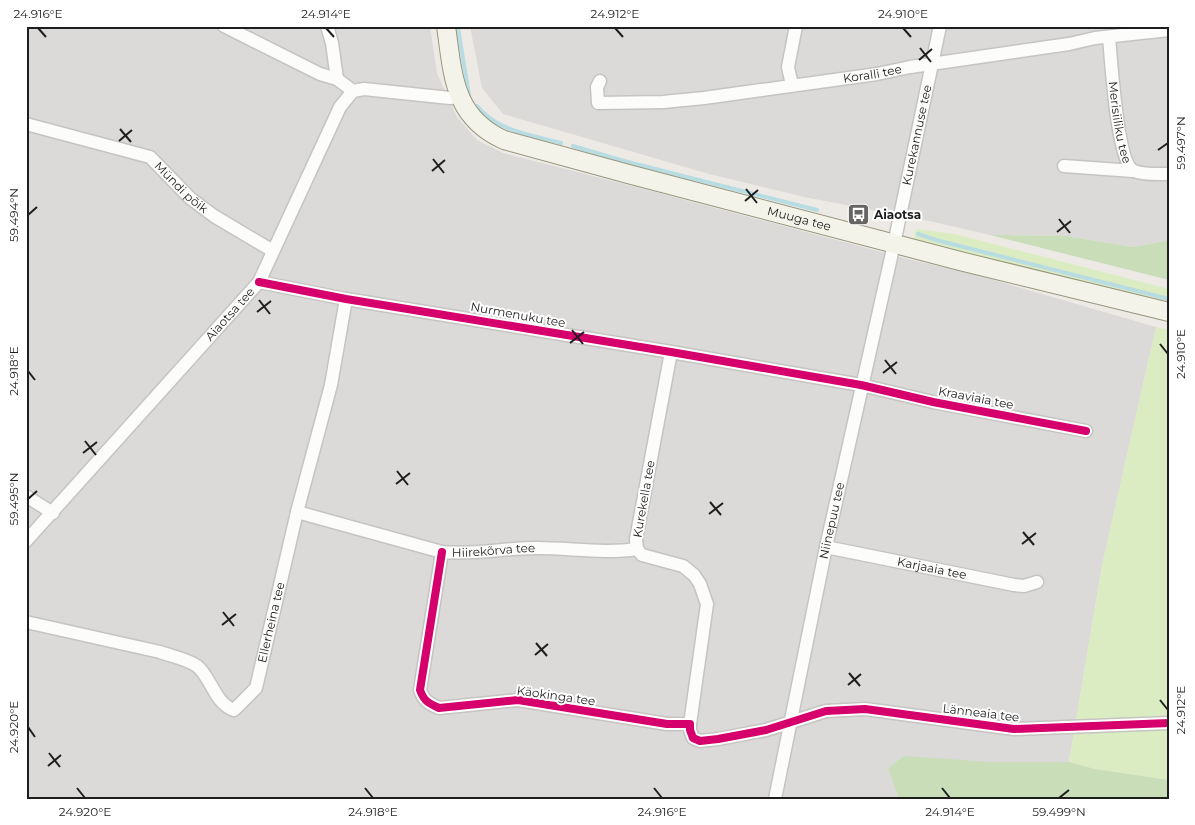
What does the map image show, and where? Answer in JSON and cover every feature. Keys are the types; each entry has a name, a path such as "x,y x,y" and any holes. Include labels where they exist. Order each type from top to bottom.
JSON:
{"street":[{"path":"224,26 320,74 337,79 353,91 364,90 450,98 459,97"},
{"path":"327,26 332,43 337,79"},
{"name":"Muuga tee","path":"446,26 452,72 459,97 479,125 504,140 894,244 1169,312"},
{"path":"792,85 788,67 796,26"},
{"name":"Kurekannuse tee","path":"894,244 940,26"},
{"name":"Koralli tee","path":"600,81 597,87 598,103 614,104 696,98 877,74 933,63 1169,30"},
{"name":"Merisiiliku tee","path":"1109,37 1124,157 1133,170 1169,174"},
{"name":"Aiaotsa tee","path":"26,541 259,282 340,107 353,91"},
{"name":"Mündi põik","path":"26,124 150,157 190,198 214,216 273,251"},
{"path":"1064,166 1133,170"},
{"name":"Niinepuu tee","path":"775,799 826,547 894,244"},
{"name":"Nurmenuku tee","path":"259,282 346,299 862,385"},
{"name":"Ellerheina tee","path":"26,622 160,652 181,660 197,667 222,703 234,710 256,688 297,512 331,385 346,299"},
{"name":"Kurekella tee","path":"671,352 636,539 637,549 642,555 683,566 694,575 700,584 707,604 690,724"},
{"name":"Kraaviaia tee","path":"862,385 933,402 1086,431"},
{"path":"26,496 53,513"},
{"name":"Hiirekõrva tee","path":"297,512 442,552 461,554 502,549 538,548 616,552 637,549"},
{"name":"Karjaaia tee","path":"826,547 1014,585 1024,586 1037,582"},
{"name":"Käokinga tee","path":"442,552 420,690 427,703 439,708 518,700 667,724 690,724"},
{"name":"Länneaia tee","path":"792,720 826,711 865,709 1014,729 1169,723"},
{"path":"690,724 693,738 700,741 766,730 792,720"}],"shaded area":[{"path":"26,26 430,26 437,73 457,117 477,140 503,153 904,258 980,276 1156,327 1102,566 1069,762 990,762 889,769 899,799 26,799"},
{"path":"470,26 1169,26 1169,240 1134,247 1065,236 990,235 929,221 804,197 709,174 503,114 482,88"}],"green space":[{"path":"917,229 955,234 1169,289 1169,307 914,242"},
{"path":"990,235 1065,236 1134,247 1169,240 1169,280"},
{"path":"1156,327 1169,330 1169,780 1095,769 1069,762 1102,566"},
{"path":"904,756 990,762 1069,762 1095,769 1169,780 1169,799 899,799 888,768"}],"waterway":[{"path":"458,28 469,95"},
{"path":"477,106 504,127 561,143"},
{"path":"573,146 624,161 817,210"},
{"path":"918,234 1169,299"}],"cycle path":[{"path":"259,282 346,299 861,385 933,402 1086,431"},
{"path":"442,552 420,690 427,701 439,708 518,700 667,724 690,724 693,738 700,741 766,730 826,711 865,709 1014,729 1169,723"}],"place":[{"name":"Aiaotsa","path":"858,215"}]}
